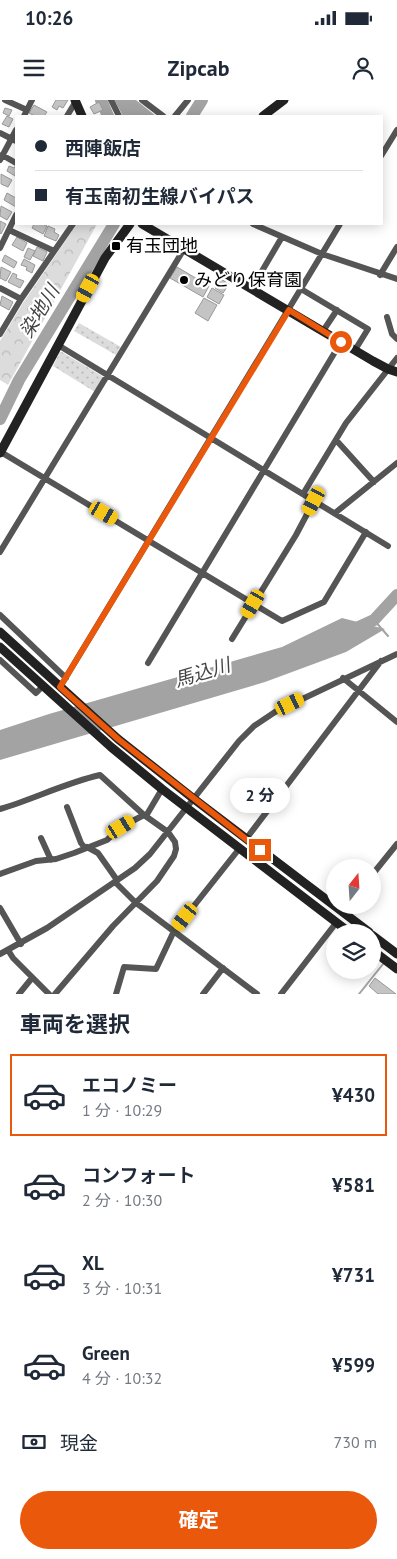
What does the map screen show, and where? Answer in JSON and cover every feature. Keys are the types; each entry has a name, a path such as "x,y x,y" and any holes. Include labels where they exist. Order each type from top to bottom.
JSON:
{"street":[{"path":"5,100 25,113 32,100"},
{"path":"111,100 118,115"},
{"path":"142,100 162,115"},
{"path":"176,115 188,100"},
{"path":"264,115 284,100"},
{"path":"68,115 75,101"},
{"path":"75,101 82,115"},
{"path":"383,153 397,130"},
{"path":"0,133 14,140 1,158 15,163"},
{"path":"0,248 15,217"},
{"path":"0,334 21,299 72,225"},
{"path":"129,225 105,258 0,453 150,540 282,621 321,604 366,532"},
{"path":"144,225 341,342 393,370"},
{"path":"255,225 322,254 380,275 397,279"},
{"path":"64,691 66,678 339,225"},
{"path":"9,230 54,251"},
{"path":"252,288 282,237"},
{"path":"380,275 397,247"},
{"path":"0,552 184,249"},
{"path":"0,288 21,299"},
{"path":"301,289 368,329 355,350"},
{"path":"323,331 337,310"},
{"path":"387,317 392,334 397,339"},
{"path":"148,663 341,342"},
{"path":"58,345 388,546"},
{"path":"303,494 362,402 393,370 397,358"},
{"path":"336,440 374,482"},
{"path":"335,513 397,462"},
{"path":"232,640 296,535 314,501"},
{"path":"0,615 66,678"},
{"path":"0,632 118,739 246,839 326,895"},
{"path":"0,647 109,745 186,809 336,923 281,994"},
{"path":"0,954 21,944 116,881 150,854 239,741 254,726 275,712 343,678 397,654"},
{"path":"0,660 36,693 43,686"},
{"path":"246,839 382,660"},
{"path":"343,678 397,722"},
{"path":"0,809 68,784 100,775 145,815 168,832 175,842 174,856 157,881 135,902 72,972 55,994"},
{"path":"0,874 36,861 51,860 74,853 107,840 121,827 145,815 162,789"},
{"path":"68,807 81,843 98,853 116,881 135,902 257,994"},
{"path":"42,838 51,860"},
{"path":"381,864 397,844"},
{"path":"116,994 124,967 156,969 174,931 239,849"},
{"path":"0,908 21,944"},
{"path":"351,914 361,924"},
{"path":"381,942 397,954"},
{"path":"8,950 13,958 49,994"},
{"path":"381,957 397,969"},
{"path":"203,994 223,968"},
{"path":"20,994 32,978"}],"green space":[{"path":"76,225 96,225 8,385 0,380 0,341 23,303"},
{"path":"79,323 121,347 116,355 74,331"},
{"path":"60,352 102,376 95,392 53,366"}],"water":[{"path":"114,100 136,100 155,115 122,115"},
{"path":"342,618 385,629 346,652 265,682 0,760 0,730 49,714 282,647"}],"building":[{"path":"56,100 68,100 63,108 59,106 57,110 52,107"},
{"path":"99,102 103,110 94,114 90,107"},
{"path":"34,105 47,112 45,115 29,113"},
{"path":"5,108 12,110 9,116 3,113"},
{"path":"7,116 13,119 9,127 2,124"},
{"path":"9,166 14,168 15,166 15,176 7,171"},
{"path":"1,174 12,180 8,187 1,184"},
{"path":"7,193 15,197 15,206 4,200"},
{"path":"1,206 12,212 7,220 0,216"},
{"path":"0,221 6,224 1,234 0,233"},
{"path":"34,225 47,226 43,234 32,228"},
{"path":"48,226 55,229 54,232 59,235 56,241 44,236"},
{"path":"17,237 27,243 23,251 12,245"},
{"path":"37,247 47,252 43,261 33,256"},
{"path":"28,248 35,251 30,260 24,257"},
{"path":"5,255 17,262 14,268 2,261"},
{"path":"24,259 35,265 32,273 26,270 27,267 21,265"},
{"path":"1,267 11,272 6,281 0,278"},
{"path":"177,267 209,286 203,297 170,278"},
{"path":"13,273 17,275 16,278 24,281 20,288 8,282"},
{"path":"221,279 229,284 223,293 215,288"},
{"path":"212,288 224,295 219,304 207,297"},
{"path":"2,296 13,302 9,310 0,305"},
{"path":"204,298 217,305 208,321 195,313"},
{"path":"376,979 396,994 378,994 369,986"}],"waterway":[{"path":"101,100 108,115"},
{"name":"染地川","path":"193,115 202,100"},
{"name":"染地川","path":"0,419 19,380 113,225"},
{"name":"馬込川","path":"350,631 374,620 397,595"},
{"path":"374,620 388,636"},
{"path":"359,994 383,964"}],"place":[{"name":"有玉団地","path":"116,246"},
{"name":"みどり保育園","path":"184,280"}],"route":[{"path":"260,850 118,739 60,687 289,310 341,342"}]}
